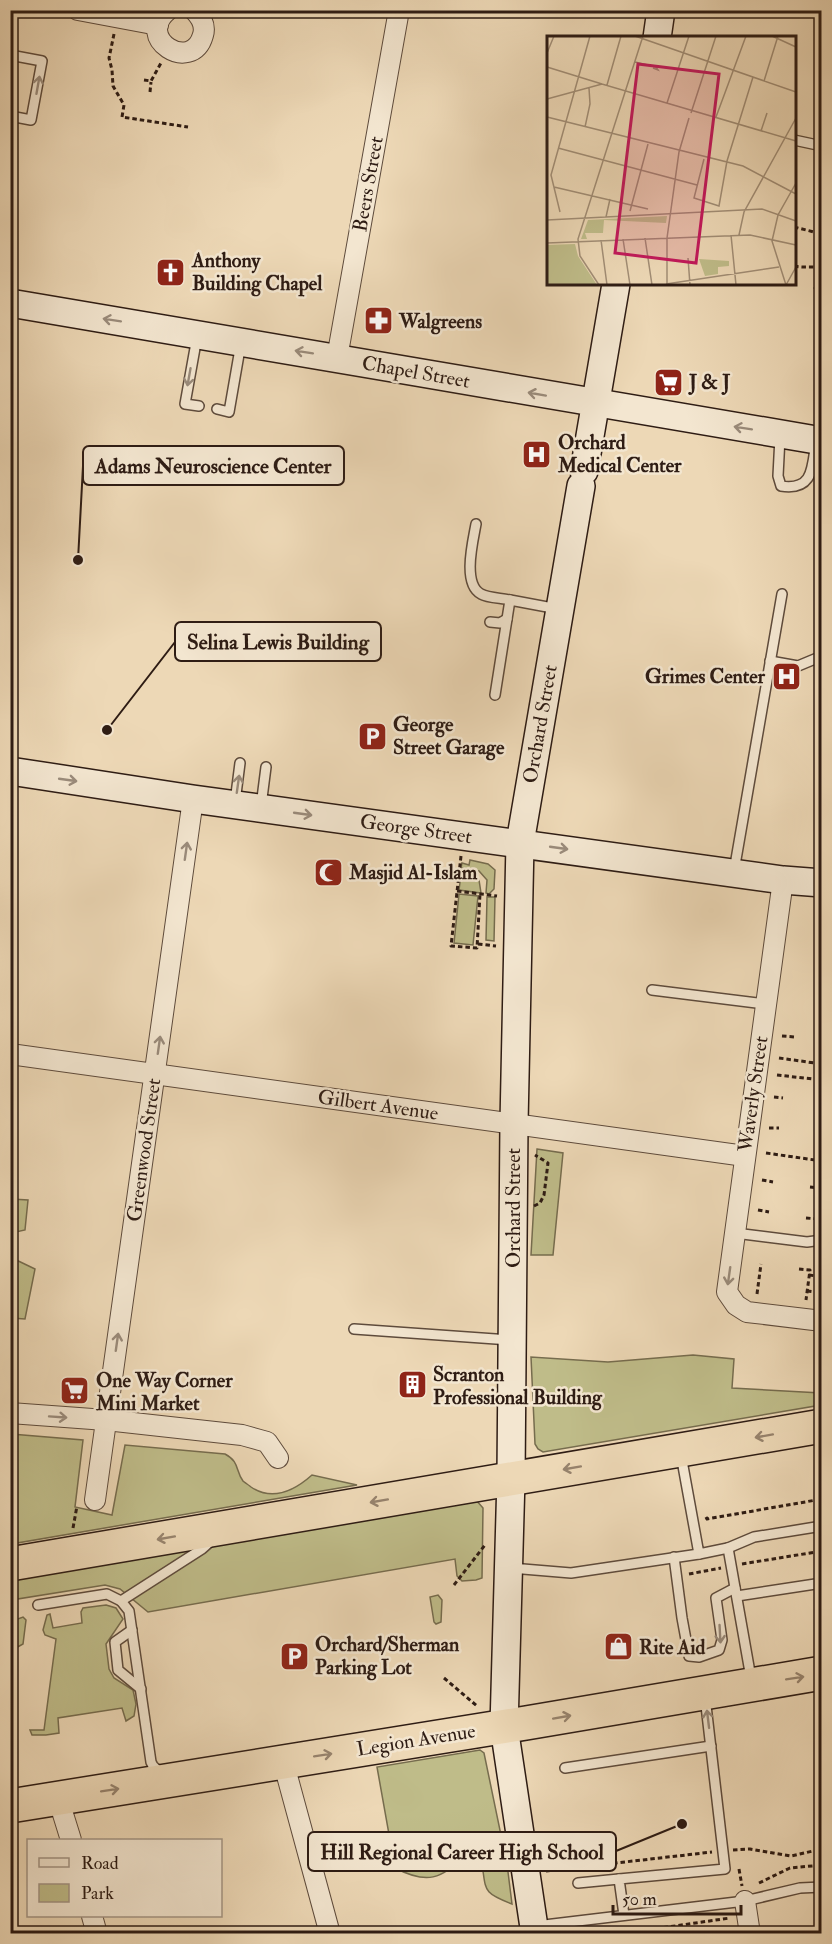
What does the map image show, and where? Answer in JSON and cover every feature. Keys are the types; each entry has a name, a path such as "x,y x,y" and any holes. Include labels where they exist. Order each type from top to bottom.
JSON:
{"highway":[{"path":"10,1564 822,1426"},
{"name":"Legion Avenue","path":"10,1806 397,1743 492,1718 705,1693 822,1673"}],"main road":[{"path":"657,36 661,10"},
{"name":"Orchard Street","path":"534,1930 492,1718 508,1567 511,1478 514,1123 520,843 616,285"},
{"name":"Chapel Street","path":"10,303 595,404 819,440"},
{"name":"George Street","path":"10,771 193,799 734,874 822,883"}],"street":[{"path":"78,10 163,18 160,40 171,51 186,52 193,49 202,37 203,22 194,10"},
{"name":"Beers Street","path":"337,358 399,10"},
{"name":"Greenwood Street","path":"86,1503 106,1420 193,799"},
{"name":"Waverly Street","path":"783,880 727,1292 736,1305 747,1312 822,1321"},
{"name":"Gilbert Avenue","path":"10,1054 745,1156"},
{"path":"10,1413 106,1420 242,1435 267,1442 278,1458"},
{"path":"283,1761 330,1934"},
{"path":"58,1798 71,1839"},
{"path":"743,1895 750,1934"},
{"path":"92,1917 97,1934"}],"lane":[{"path":"10,55 42,61 31,120 10,116"},
{"path":"796,140 822,146"},
{"path":"197,334 184,404 200,406"},
{"path":"217,409 229,412 241,342"},
{"path":"780,434 778,476 781,486 801,486 808,480 819,440"},
{"path":"476,524 470,567 473,586 480,598 510,600 560,609"},
{"path":"734,874 782,594"},
{"path":"495,695 510,600"},
{"path":"490,622 507,619"},
{"path":"770,661 798,666 822,656"},
{"path":"240,763 248,806"},
{"path":"248,806 266,767"},
{"path":"652,990 765,1004"},
{"path":"735,1233 819,1241"},
{"path":"354,1329 512,1340"},
{"path":"680,1450 699,1554"},
{"path":"508,1567 571,1573 699,1554 728,1548 754,1537 822,1526"},
{"path":"121,1601 202,1550 223,1528"},
{"path":"728,1548 752,1685"},
{"path":"675,1557 689,1656 699,1657 719,1650 722,1640 716,1598 736,1592 822,1583"},
{"path":"38,1605 107,1594 121,1601 129,1611 153,1766 170,1780"},
{"path":"132,1630 115,1642 118,1670 141,1689"},
{"path":"578,1883 725,1869 705,1693"},
{"path":"566,1768 711,1746"},
{"path":"619,1879 624,1915"},
{"path":"534,1930 743,1895 822,1887"}],"path":[{"path":"114,30 109,58 112,86 124,105 122,117 188,127"},
{"path":"150,92 151,81 162,60"},
{"path":"144,80 151,81"},
{"path":"796,227 822,234"},
{"path":"796,266 807,269 814,266 821,269"},
{"path":"822,284 815,288 822,295"},
{"path":"461,854 451,946 477,948 480,894"},
{"path":"457,891 497,896"},
{"path":"478,944 496,946"},
{"path":"782,1036 795,1037"},
{"path":"779,1058 819,1064 818,1059"},
{"path":"777,1075 822,1080"},
{"path":"774,1097 783,1098"},
{"path":"769,1128 779,1128"},
{"path":"816,1134 822,1135"},
{"path":"766,1153 822,1161"},
{"path":"532,1207 540,1203 544,1195 548,1163 534,1154"},
{"path":"762,1180 773,1182"},
{"path":"810,1187 821,1186 819,1241"},
{"path":"758,1210 769,1212"},
{"path":"806,1218 818,1219"},
{"path":"809,1275 816,1276 819,1256"},
{"path":"751,1263 761,1264 757,1294"},
{"path":"799,1269 810,1270 806,1300"},
{"path":"807,1291 822,1293"},
{"path":"705,1508 707,1519 822,1499"},
{"path":"72,1531 86,1503"},
{"path":"454,1585 485,1545"},
{"path":"444,1678 492,1718"},
{"path":"541,1871 723,1850 750,1849 791,1856 822,1849"},
{"path":"743,1895 750,1887 790,1868 822,1865"},
{"path":"619,1934 732,1918"}],"green space":[{"path":"470,860 488,864 495,870 494,889 489,894 486,893 487,880 479,871 461,868 462,863 469,865"},
{"path":"461,875 473,876 479,880 481,893 459,890"},
{"path":"459,894 478,896 473,945 454,943"},
{"path":"487,897 495,897 494,941 486,940"},
{"path":"537,1149 563,1153 553,1255 531,1255"},
{"path":"11,1199 28,1200 25,1230 11,1233"},
{"path":"10,1257 35,1269 25,1319 11,1318"},
{"path":"693,1355 734,1359 732,1388 821,1393 821,1405 543,1452 535,1444 531,1357 608,1362"},
{"path":"11,1434 83,1440 75,1507 112,1515 125,1445 225,1454 235,1463 243,1481 267,1493 275,1494 290,1490 312,1475 357,1485 11,1544"},
{"path":"476,1500 483,1508 482,1578 476,1580 462,1581 457,1576 455,1559 148,1612 120,1589 105,1585 11,1600 11,1580"},
{"path":"438,1595 442,1600 441,1622 436,1624 430,1597"},
{"path":"106,1605 116,1608 123,1619 106,1644 109,1669 114,1678 133,1690 136,1704 134,1716 126,1721 122,1708 58,1718 59,1733 32,1735 30,1730 44,1730 56,1639 45,1635 43,1630 47,1615 50,1614 53,1628 82,1623 83,1608"},
{"path":"23,1617 26,1620 23,1644 14,1649 11,1647 11,1634 16,1633 15,1620"},
{"path":"480,1750 484,1753 507,1864 512,1904 494,1896 487,1889 481,1859 466,1855 449,1870 425,1878 416,1877 395,1868 377,1767"}],"place":[{"name":"Anthony Building Chapel","path":"171,272"},
{"name":"Walgreens","path":"378,321"},
{"name":"J & J","path":"668,382"},
{"name":"Orchard Medical Center","path":"537,454"},
{"name":"Adams Neuroscience Center","path":"78,560"},
{"name":"Grimes Center","path":"786,676"},
{"name":"Selina Lewis Building","path":"107,730"},
{"name":"George Street Garage","path":"372,736"},
{"name":"Masjid Al-Islam","path":"328,872"},
{"name":"Scranton Professional Building","path":"412,1385"},
{"name":"One Way Corner Mini Market","path":"75,1391"},
{"name":"Rite Aid","path":"618,1647"},
{"name":"Orchard/Sherman Parking Lot","path":"294,1656"},
{"name":"Hill Regional Career High School","path":"682,1824"}]}
